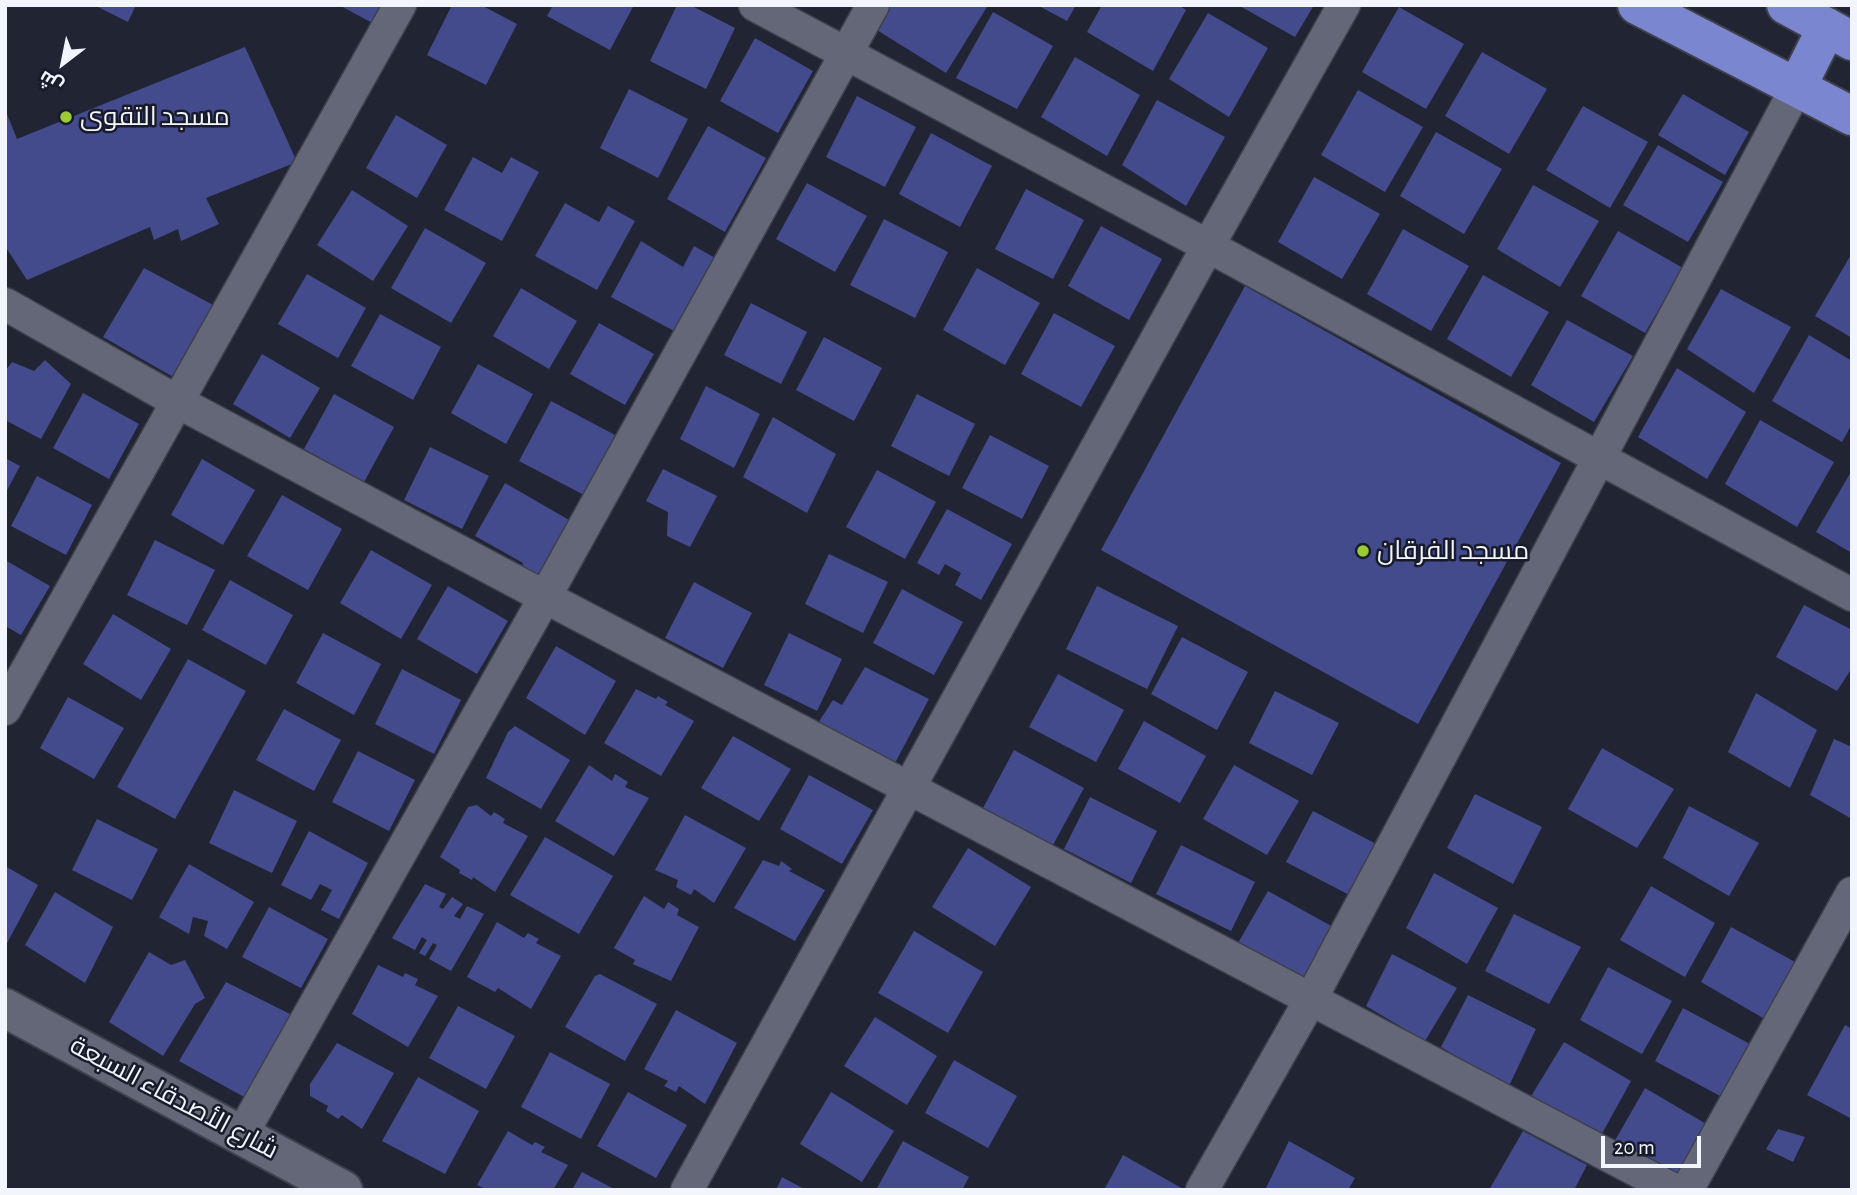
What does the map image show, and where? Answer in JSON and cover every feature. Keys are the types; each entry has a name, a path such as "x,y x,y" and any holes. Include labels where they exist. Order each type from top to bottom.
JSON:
{"highway":[{"path":"1637,5 1852,117"},
{"path":"1786,5 1840,34 1797,87"}],"street":[{"path":"5,709 400,5"},
{"path":"755,5 1208,246 1852,595"},
{"path":"242,1134 545,597 873,5"},
{"path":"687,1190 1344,5"},
{"path":"1202,1190 1312,997 1797,87"},
{"path":"5,304 178,402 545,597 1312,997 1674,1190"},
{"path":"1687,1190 1851,895"},
{"name":"شارع الأصدقاء السبعة","path":"5,1008 343,1190"}],"building":[{"path":"94,5 136,5 128,22"},
{"path":"339,5 387,5 376,25"},
{"path":"452,5 481,5 517,24 486,85 427,55"},
{"path":"553,5 634,5 610,50 547,16"},
{"path":"677,5 690,5 735,28 706,89 650,61"},
{"path":"884,5 987,7 946,73 872,27"},
{"path":"1037,5 1076,5 1067,21"},
{"path":"1102,5 1179,5 1186,10 1153,71 1087,32"},
{"path":"1238,5 1314,5 1295,37"},
{"path":"1399,7 1464,44 1426,109 1362,72"},
{"path":"993,12 1053,46 1017,109 956,78"},
{"path":"1208,13 1268,48 1229,117 1169,79"},
{"path":"755,38 813,71 778,133 720,101"},
{"path":"245,47 297,162 206,198 219,224 181,241 178,229 154,240 150,227 27,280 5,246 5,109 17,139"},
{"path":"1482,52 1547,89 1509,154 1445,116"},
{"path":"1075,57 1140,95 1107,156 1041,117"},
{"path":"629,89 688,119 658,178 600,148"},
{"path":"1358,90 1423,127 1385,192 1321,155"},
{"path":"1683,94 1749,132 1725,175 1658,135"},
{"path":"857,96 916,127 885,187 826,157"},
{"path":"1157,100 1225,137 1186,206 1122,165"},
{"path":"1583,106 1648,142 1610,208 1546,170"},
{"path":"396,115 447,145 417,198 366,168"},
{"path":"708,126 766,158 725,232 667,199"},
{"path":"1436,132 1502,169 1464,234 1400,196"},
{"path":"931,133 992,166 960,227 899,194"},
{"path":"1658,145 1723,182 1688,242 1623,205"},
{"path":"473,157 502,173 511,157 539,172 502,241 444,210"},
{"path":"1314,177 1380,214 1342,279 1278,242"},
{"path":"807,183 867,216 835,272 776,239"},
{"path":"1533,185 1599,221 1560,287 1497,249"},
{"path":"1026,189 1084,220 1053,279 995,249"},
{"path":"352,190 408,226 373,281 317,245"},
{"path":"565,203 599,222 608,206 635,221 597,290 535,256"},
{"path":"884,219 948,252 915,318 850,285"},
{"path":"1101,226 1162,259 1129,320 1068,286"},
{"path":"425,228 486,263 451,323 391,288"},
{"path":"1403,229 1469,266 1431,331 1367,294"},
{"path":"1618,231 1683,268 1645,333 1581,296"},
{"path":"641,241 683,267 694,246 715,258 674,331 611,297"},
{"path":"1852,253 1852,338 1815,316"},
{"path":"144,268 215,306 175,378 103,337"},
{"path":"977,268 1040,303 1005,365 943,330"},
{"path":"307,274 366,308 338,358 278,324"},
{"path":"1483,275 1549,312 1511,377 1447,339"},
{"path":"1245,286 1561,463 1418,724 1101,550"},
{"path":"521,288 577,321 549,369 493,336"},
{"path":"1721,289 1791,327 1754,393 1687,349"},
{"path":"751,303 807,332 781,384 724,355"},
{"path":"1054,313 1115,346 1081,407 1021,374"},
{"path":"380,314 441,347 413,400 351,366"},
{"path":"1567,320 1633,356 1594,422 1531,385"},
{"path":"599,323 654,354 625,405 570,374"},
{"path":"1809,335 1852,361 1852,424 1842,442 1772,401"},
{"path":"824,337 882,368 854,421 796,390"},
{"path":"262,354 320,388 290,438 233,404"},
{"path":"45,360 71,384 41,439 5,420 5,371 12,362 34,371"},
{"path":"478,364 533,394 506,444 451,413"},
{"path":"1677,368 1746,412 1707,479 1638,437"},
{"path":"706,386 760,414 734,468 680,439"},
{"path":"83,393 139,424 109,479 53,448"},
{"path":"334,394 394,427 364,482 304,449"},
{"path":"917,394 975,424 949,476 891,446"},
{"path":"551,401 615,435 584,495 519,461"},
{"path":"773,417 836,454 807,513 743,477"},
{"path":"1760,420 1834,462 1797,527 1725,484"},
{"path":"990,435 1049,466 1022,519 962,488"},
{"path":"430,447 489,476 462,529 404,500"},
{"path":"5,458 20,466 5,494"},
{"path":"202,459 255,490 223,545 171,515"},
{"path":"663,469 717,496 690,547 667,536 668,512 646,501"},
{"path":"877,470 936,502 905,559 846,527"},
{"path":"1852,470 1852,553 1816,532"},
{"path":"37,476 92,505 66,555 11,526"},
{"path":"505,483 569,520 535,580 521,572 523,563 475,536"},
{"path":"282,495 342,529 308,590 247,556"},
{"path":"947,509 1012,544 981,600 955,585 961,573 945,564 939,575 917,563"},
{"path":"155,540 215,570 187,625 127,595"},
{"path":"371,550 432,585 401,639 340,603"},
{"path":"829,554 888,582 863,633 805,604"},
{"path":"5,560 50,586 21,635 5,626"},
{"path":"230,580 293,615 266,665 202,630"},
{"path":"694,582 752,613 723,668 665,638"},
{"path":"448,586 508,621 477,674 417,639"},
{"path":"1097,586 1178,626 1147,689 1066,649"},
{"path":"902,589 963,622 934,675 873,643"},
{"path":"1804,605 1852,630 1852,668 1837,691 1776,657"},
{"path":"113,614 171,649 141,700 83,664"},
{"path":"323,633 381,664 354,715 296,683"},
{"path":"789,633 842,659 817,711 764,685"},
{"path":"1182,637 1248,672 1217,730 1151,694"},
{"path":"556,646 616,681 585,735 526,698"},
{"path":"188,659 246,691 175,819 117,787"},
{"path":"865,667 929,699 895,763 818,723 833,700 842,705"},
{"path":"402,669 461,700 434,754 375,724"},
{"path":"1058,674 1124,710 1096,762 1029,727"},
{"path":"636,689 656,699 658,696 668,702 665,705 694,721 661,776 604,743"},
{"path":"1275,691 1339,723 1312,775 1249,743"},
{"path":"1756,693 1817,730 1790,788 1728,752"},
{"path":"68,697 124,728 94,779 40,748"},
{"path":"284,709 341,740 314,791 256,760"},
{"path":"1144,721 1206,756 1180,803 1118,769"},
{"path":"515,726 570,760 541,809 486,778 508,732"},
{"path":"733,736 791,769 759,821 701,788"},
{"path":"1834,739 1852,747 1852,819 1810,795"},
{"path":"1602,748 1674,789 1637,848 1568,809"},
{"path":"1014,750 1084,788 1053,845 983,808"},
{"path":"358,751 415,780 389,831 332,802"},
{"path":"589,765 612,781 615,774 628,782 625,787 649,798 614,856 555,821"},
{"path":"1234,765 1299,801 1267,855 1203,819"},
{"path":"809,775 873,810 842,864 780,829"},
{"path":"234,790 297,821 272,873 209,843"},
{"path":"1475,794 1542,827 1513,884 1447,848"},
{"path":"1090,797 1157,831 1131,883 1064,849"},
{"path":"477,805 491,816 494,812 505,819 503,823 528,836 495,892 473,877 472,880 459,873 460,870 440,857 468,807"},
{"path":"1689,806 1759,843 1729,896 1663,858"},
{"path":"1313,811 1382,847 1355,898 1286,862"},
{"path":"685,815 746,848 714,903 694,889 691,895 676,887 678,880 655,870"},
{"path":"97,819 158,849 132,900 72,870"},
{"path":"309,831 368,863 339,919 321,910 332,890 320,884 311,900 281,885"},
{"path":"545,837 613,876 579,934 510,895"},
{"path":"1181,845 1255,882 1231,931 1156,894"},
{"path":"968,848 1031,887 995,946 932,907"},
{"path":"763,860 779,866 781,861 792,869 789,871 825,890 795,941 734,908"},
{"path":"189,864 254,902 227,949 204,936 208,921 193,917 189,934 159,917"},
{"path":"5,866 38,885 5,947"},
{"path":"1434,873 1498,908 1467,964 1406,928"},
{"path":"425,884 446,894 439,907 443,909 452,897 463,904 454,916 460,919 467,906 484,914 451,971 429,959 437,945 433,943 425,956 419,953 427,940 422,937 415,950 392,938"},
{"path":"1651,886 1715,923 1685,977 1620,940"},
{"path":"1268,891 1335,928 1305,981 1238,943"},
{"path":"55,892 113,927 85,983 25,945"},
{"path":"644,896 664,909 668,902 679,909 677,915 699,927 671,981 633,964 635,960 614,948"},
{"path":"269,907 328,939 301,988 242,957"},
{"path":"1514,914 1581,947 1549,1004 1485,971"},
{"path":"497,922 524,938 528,933 539,939 536,943 561,956 531,1009 498,988 495,992 467,977"},
{"path":"1731,927 1797,963 1763,1018 1701,982"},
{"path":"914,931 983,972 948,1033 878,993"},
{"path":"149,952 171,965 185,960 205,998 195,1004 163,1056 109,1022"},
{"path":"1392,954 1457,988 1425,1041 1366,1006"},
{"path":"378,965 403,977 405,973 418,979 415,985 438,996 408,1047 352,1014"},
{"path":"1608,967 1672,1001 1642,1054 1580,1020"},
{"path":"600,974 657,1004 625,1061 565,1027 595,976"},
{"path":"226,982 294,1016 246,1098 179,1061"},
{"path":"1468,995 1536,1029 1508,1088 1441,1047"},
{"path":"458,1006 515,1036 486,1089 429,1058"},
{"path":"1683,1008 1750,1044 1722,1097 1655,1061"},
{"path":"676,1010 737,1043 705,1104 679,1086 676,1092 664,1086 668,1081 644,1069"},
{"path":"875,1017 937,1056 907,1105 844,1066"},
{"path":"1845,1025 1852,1029 1852,1119 1807,1095"},
{"path":"1564,1042 1631,1081 1599,1139 1530,1098"},
{"path":"337,1043 394,1073 362,1129 342,1115 338,1119 326,1111 328,1106 310,1096 310,1084"},
{"path":"550,1052 610,1084 581,1139 521,1107"},
{"path":"954,1060 1017,1096 988,1148 925,1113"},
{"path":"418,1077 479,1111 445,1174 382,1141"},
{"path":"1645,1088 1708,1125 1674,1189 1609,1151"},
{"path":"628,1092 687,1125 656,1178 597,1146"},
{"path":"831,1092 894,1131 862,1182 800,1144"},
{"path":"1778,1129 1805,1137 1793,1162 1766,1149"},
{"path":"508,1131 532,1145 535,1142 545,1147 541,1152 568,1165 553,1190 488,1190 477,1185"},
{"path":"1523,1131 1587,1165 1574,1190 1489,1190"},
{"path":"903,1141 969,1177 962,1190 876,1190"},
{"path":"1289,1141 1355,1178 1348,1190 1265,1190"},
{"path":"1123,1155 1185,1190 1104,1190"},
{"path":"582,1172 616,1190 572,1190"},
{"path":"782,1177 806,1190 776,1190"}],"place":[{"name":"مسجد التقوى","path":"66,117"},
{"name":"مسجد الفرقان","path":"1363,551"}]}
